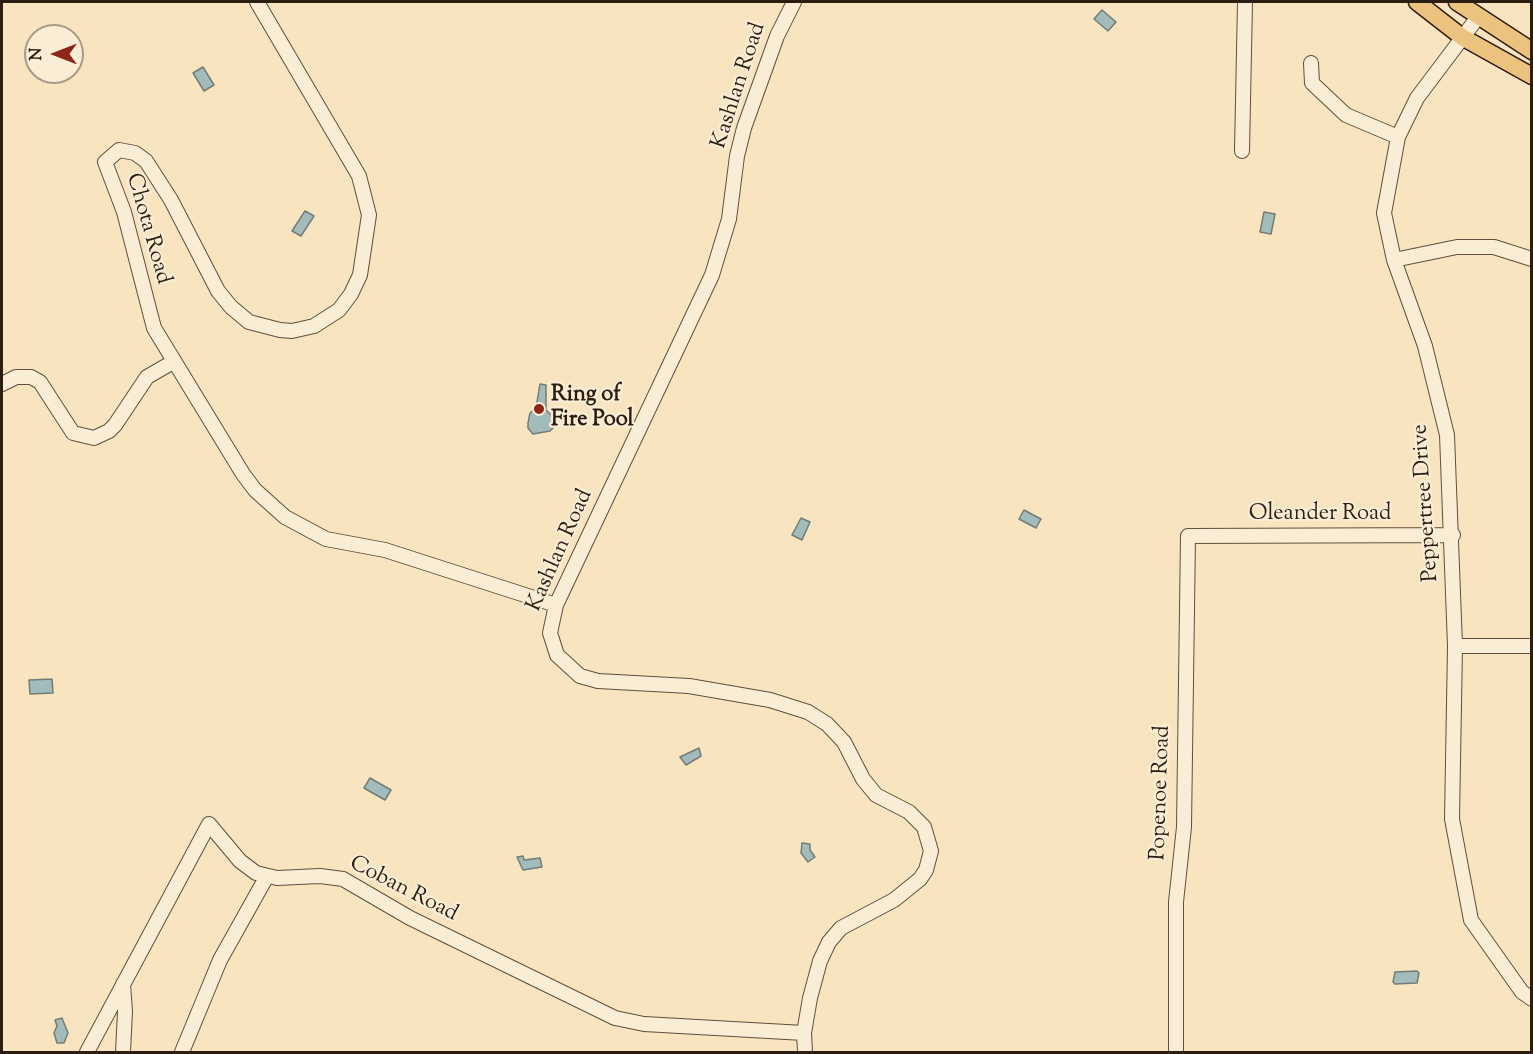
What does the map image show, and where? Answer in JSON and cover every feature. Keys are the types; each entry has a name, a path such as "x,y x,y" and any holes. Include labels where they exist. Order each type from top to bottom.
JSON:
{"main road":[{"path":"1417,2 1462,37 1532,76"},
{"path":"1457,2 1532,51"}],"street":[{"name":"Chota Road","path":"257,2 359,176 369,215 363,264 355,287 345,303 324,321 292,331 269,329 249,322 231,307 219,291 171,200 146,161 127,150 113,154 105,162 132,241 154,328 173,363 255,490 298,525 326,539 385,550 556,605"},
{"name":"Kashlan Road","path":"794,2 777,36 744,128 737,156 729,219 712,275 550,622 553,647 564,664 580,676 598,681 689,686 770,700 798,708 817,718 836,732 844,742 863,779 876,795 909,812 924,827 931,851 926,870 920,879 894,900 841,928 829,942 816,972 804,1033 805,1053"},
{"path":"1242,151 1245,2"},
{"name":"Peppertree Drive","path":"1478,17 1417,98 1398,137 1384,213 1394,260 1425,346 1447,435 1453,535 1455,646 1452,819 1471,920 1522,992 1532,999"},
{"path":"1311,63 1312,83 1346,115 1398,137"},
{"path":"1394,260 1457,247 1494,247 1532,259"},
{"path":"2,384 16,377 31,377 40,382 73,433 94,438 109,431 115,425 147,377 173,363"},
{"name":"Oleander Road","path":"1188,536 1453,535"},
{"name":"Popenoe Road","path":"1176,1053 1176,902 1184,826 1188,536"},
{"path":"1455,646 1532,646"},
{"name":"Coban Road","path":"87,1053 173,896 209,824 240,861 267,876 320,876 343,879 410,918 615,1018 644,1024 804,1033"},
{"path":"182,1053 220,960 267,876"},
{"path":"123,984 125,1011 123,1053"}],"water":[{"path":"1102,10 1116,22 1108,31 1094,19"},
{"path":"203,67 214,85 204,91 193,73"},
{"path":"305,211 314,216 301,236 292,231"},
{"path":"1264,212 1275,214 1271,234 1260,232"},
{"name":"Ring of Fire Pool","path":"540,384 546,385 546,410 555,419 556,425 550,431 533,434 528,428 528,423 530,413 536,408"},
{"path":"1024,510 1041,519 1036,528 1019,519"},
{"path":"801,518 810,522 802,540 792,535"},
{"path":"52,679 53,693 30,694 29,680"},
{"path":"699,748 701,756 686,765 680,757"},
{"path":"370,778 391,790 385,800 364,788"},
{"path":"802,843 810,844 810,850 815,857 808,862 801,853"},
{"path":"523,856 524,860 540,858 542,867 523,870 517,857"},
{"path":"1417,971 1419,973 1417,983 1395,984 1393,982 1395,972"},
{"path":"62,1018 68,1033 64,1043 57,1043 54,1033 57,1026 55,1020"}],"place":[{"name":"Ring of Fire Pool","path":"539,409"}]}
